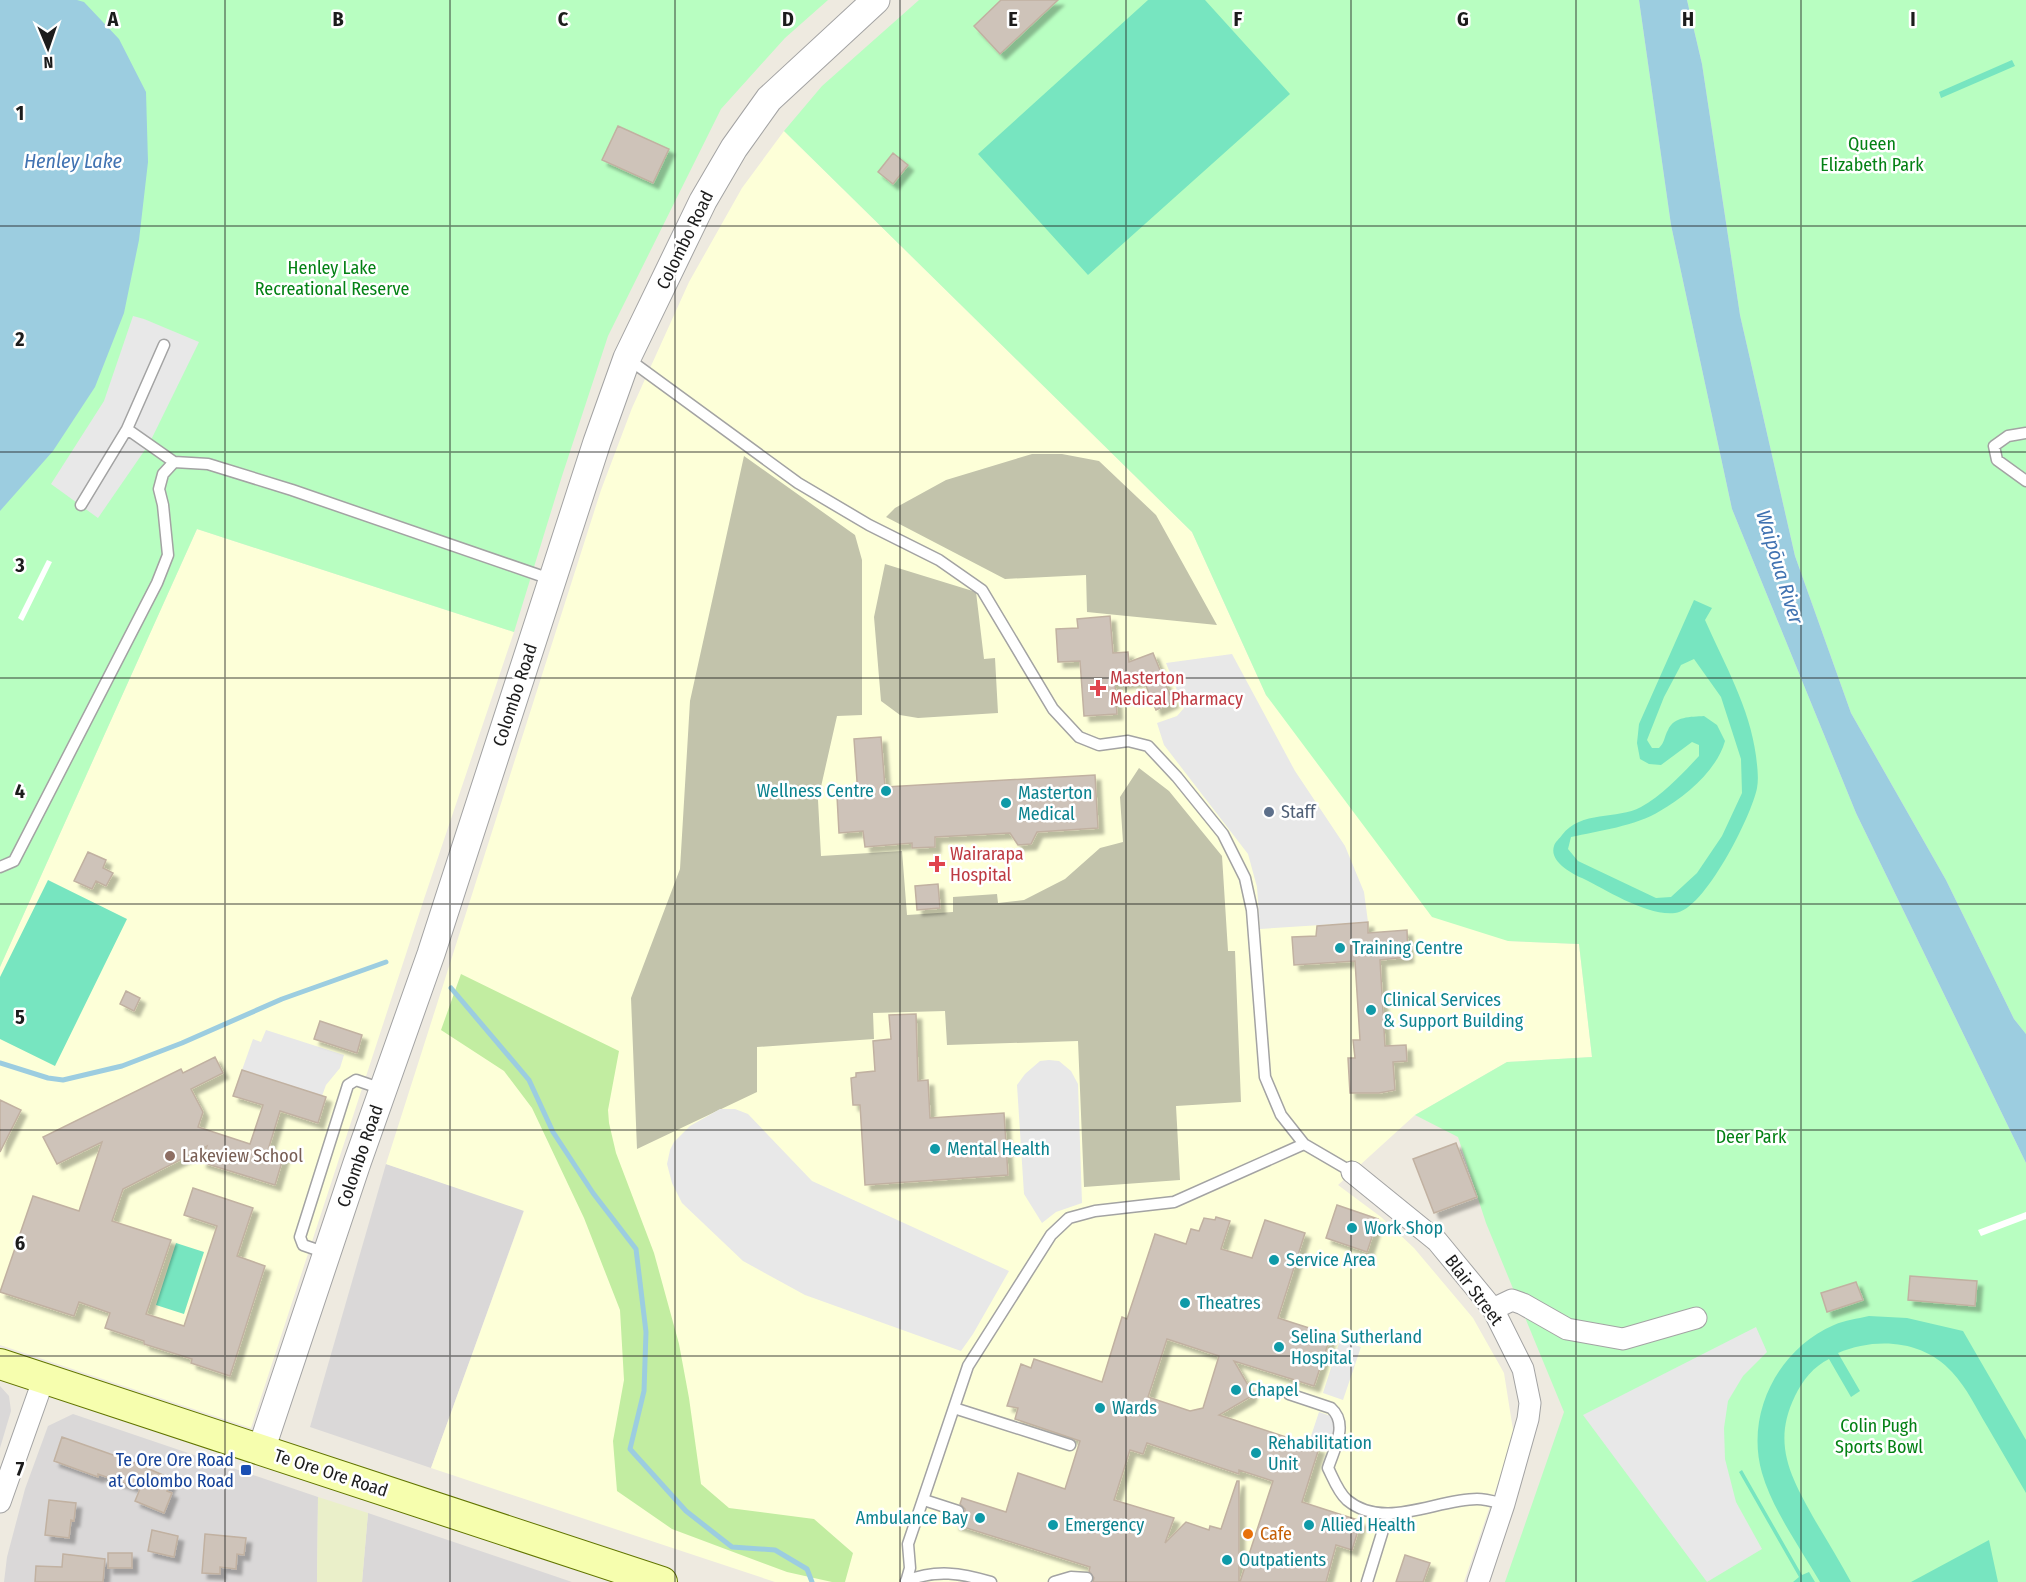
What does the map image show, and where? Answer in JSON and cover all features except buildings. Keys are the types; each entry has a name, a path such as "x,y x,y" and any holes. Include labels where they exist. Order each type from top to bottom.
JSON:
{"main road":[{"name":"Te Ore Ore Road","path":"0,1364 662,1582"}],"street":[{"name":"Colombo Road","path":"261,1450 431,954 597,442 627,358 703,201 734,148 769,99 876,0"},
{"name":"Blair Street","path":"1352,1172 1437,1241 1493,1309 1523,1369 1530,1403 1528,1419 1521,1449 1478,1582"},
{"path":"1493,1309 1512,1300 1567,1329 1623,1339 1696,1318"},
{"path":"0,1502 44,1378"}],"lane":[{"path":"81,506 127,429 164,345"},
{"path":"627,358 798,483 869,525 939,560 982,590 1053,709 1079,737 1099,746 1128,741 1148,746 1177,777 1223,834 1245,878 1252,910 1265,1077 1281,1114 1304,1144 1352,1172"},
{"path":"127,429 174,462 208,464 292,490 553,580"},
{"path":"2026,433 2008,436 1994,446 1997,460 2026,481"},
{"path":"0,867 15,861 158,583 168,555 163,505 159,489 163,474 174,462"},
{"path":"906,1582 910,1568 908,1544 968,1366 1051,1234 1069,1218 1095,1211 1174,1202 1304,1144"},
{"path":"1289,1394 1331,1408 1337,1413 1340,1428 1328,1468 1346,1500 1359,1507 1388,1514 1477,1499 1504,1504"},
{"path":"954,1408 1070,1445"},
{"path":"924,1500 958,1511"},
{"path":"1367,1582 1388,1514"},
{"path":"906,1582 939,1572 972,1576 991,1582"},
{"path":"1054,1582 1071,1577 1087,1578"}],"shaded area":[{"name":"Wairarapa Hospital","path":"784,131 1192,532 1266,695 1508,941 1579,944 1592,1057 1507,1062 1415,1115 1338,1185 1381,1217 1414,1248 1473,1318 1504,1373 1514,1436 1464,1582 775,1582 431,1468 524,1211 386,1164 601,490 632,408 689,282 742,188"},
{"path":"133,316 199,342 149,444 98,518 51,484 104,401"},
{"path":"1032,454 1062,454 1099,461 1156,515 1217,625 1087,612 1086,575 1005,579 886,517 895,508 946,480"},
{"path":"744,456 855,535 862,560 862,715 837,716 818,800 821,856 902,851 907,915 953,912 953,897 997,894 998,903 1024,900 1065,879 1100,848 1123,842 1120,797 1139,768 1169,791 1222,856 1228,951 1235,951 1241,1102 1176,1106 1180,1180 1084,1187 1078,1041 947,1045 945,1011 873,1013 874,1039 757,1047 757,1092 637,1149 631,998 680,869 690,701"},
{"name":"Lakeview School","path":"197,529 514,632 251,1428 0,1345 0,967"},
{"path":"885,564 976,592 984,659 995,658 998,713 918,718 900,715 881,701 874,617"},
{"path":"1232,654 1295,771 1345,846 1364,892 1368,922 1260,929 1257,887 1248,854 1164,745 1157,723 1177,716 1184,708 1166,663"},
{"path":"266,1030 344,1055 340,1068 326,1085 322,1096 242,1070 253,1039 261,1042"},
{"path":"1040,1061 1059,1061 1071,1071 1078,1084 1082,1203 1056,1212 1042,1223 1024,1194 1017,1085 1025,1074"},
{"path":"720,1109 735,1109 748,1114 812,1181 1009,1271 961,1351 805,1295 743,1261 682,1203 672,1183 667,1164 670,1150 674,1142 690,1126"},
{"path":"386,1164 524,1210 431,1468 310,1427"},
{"path":"1756,1327 1767,1352 1743,1376 1728,1401 1724,1428 1725,1459 1736,1502 1762,1549 1707,1582 1583,1415"},
{"path":"1340,1340 1361,1347 1343,1400 1323,1393"},
{"path":"0,1386 9,1396 11,1411 0,1448"},
{"path":"1319,1412 1340,1419 1335,1447 1310,1439"},
{"path":"73,1414 318,1497 317,1582 4,1582 7,1557 25,1489 48,1426"},
{"path":"318,1497 368,1513 362,1582 317,1582"},
{"path":"368,1513 572,1582 362,1582"}],"green space":[{"name":"Henley Lake Recreational Reserve","path":"0,0 828,0 785,38 721,109 608,336 514,632 197,529 0,967"},
{"path":"919,0 1639,0 1671,225 1732,509 1856,813 2026,1163 2026,1582 1505,1582 1564,1412 1486,1223 1458,1137 1415,1115 1507,1062 1592,1057 1579,944 1508,941 1432,917 1266,695 1192,532 784,131 822,86"},
{"path":"1148,0 1205,0 1290,94 1088,275 978,154"},
{"name":"Queen Elizabeth Park","path":"1687,0 2026,0 2026,1034 2014,1019 1946,880 1851,713 1795,556 1740,315 1702,64"},
{"path":"2012,60 2015,66 1941,98 1939,92"},
{"path":"1694,600 1712,608 1705,620 1748,721 1756,756 1758,784 1746,819 1725,860 1699,896 1687,908 1675,913 1664,913 1639,906 1577,876 1558,861 1553,851 1555,843 1562,835 1579,822 1631,811 1649,802 1665,790 1699,756 1699,745 1692,742 1661,765 1649,764 1640,759 1637,743 1639,724","holes":["1694,659 1721,697 1741,759 1742,793 1722,836 1697,873 1671,897 1656,898 1578,861 1568,849 1571,837 1628,824 1660,811 1690,790 1708,772 1721,752 1725,741 1717,725 1704,716 1683,718 1674,722 1659,748 1652,748 1647,740 1664,697 1681,665"]},
{"path":"48,880 127,919 55,1066 0,1039 0,977"},
{"path":"461,974 619,1051 608,1110 609,1123 616,1153 654,1253 679,1344 701,1484 729,1508 814,1519 853,1553 845,1582 832,1582 787,1572 672,1529 617,1491 613,1441 624,1380 620,1310 584,1218 532,1108 504,1071 441,1030"},
{"path":"176,1243 204,1252 184,1314 156,1305"},
{"path":"1869,1316 1907,1318 1963,1331 2026,1440 2026,1493 1967,1391 1940,1361 1927,1353 1898,1344 1868,1345 1838,1353 1860,1391 1851,1397 1829,1359 1813,1370 1801,1385 1788,1414 1785,1430 1785,1446 1792,1476 1851,1582 1820,1582 1780,1515 1767,1487 1758,1451 1758,1428 1771,1386 1782,1367 1797,1350 1814,1336 1834,1325"},
{"path":"1742,1470 1802,1575 1809,1572 1815,1582 1793,1582 1799,1577 1739,1472"},
{"path":"1989,1540 1998,1582 1911,1582"}],"water":[{"name":"Henley Lake","path":"0,0 77,0 84,2 119,39 146,92 148,162 139,240 124,313 95,387 53,451 0,511"},
{"name":"Waipōua River","path":"1639,0 1687,0 1702,64 1740,315 1795,556 1851,713 1946,880 2014,1019 2026,1034 2026,1163 1856,813 1732,509 1671,225"}],"pier":[{"path":"47,560 52,562 23,621 18,618"},
{"path":"2026,1212 2026,1219 1981,1236 1978,1230"}],"waterway":[{"path":"0,1063 48,1078 63,1080 122,1066 182,1043 282,999 386,962"},
{"path":"451,988 529,1080 553,1132 593,1193 636,1249 646,1332 644,1391 630,1449 686,1511 732,1547 775,1550 807,1569 812,1582"}],"place":[{"name":"Masterton Medical Pharmacy","path":"1098,688"},
{"name":"Wellness Centre","path":"886,791"},
{"name":"Masterton Medical","path":"1006,803"},
{"name":"Staff","path":"1269,812"},
{"name":"Wairarapa Hospital","path":"937,864"},
{"name":"Training Centre","path":"1340,948"},
{"name":"Clinical Services & Support Building","path":"1371,1010"},
{"name":"Mental Health","path":"935,1149"},
{"name":"Lakeview School","path":"170,1156"},
{"name":"Work Shop","path":"1352,1228"},
{"name":"Service Area","path":"1274,1260"},
{"name":"Theatres","path":"1185,1303"},
{"name":"Selina Sutherland Hospital","path":"1279,1347"},
{"name":"Chapel","path":"1236,1390"},
{"name":"Wards","path":"1100,1408"},
{"name":"Rehabilitation Unit","path":"1256,1453"},
{"name":"Te Ore Ore Road at Colombo Road","path":"246,1470"},
{"name":"Ambulance Bay","path":"980,1518"},
{"name":"Emergency","path":"1053,1525"},
{"name":"Allied Health","path":"1309,1525"},
{"name":"Cafe","path":"1248,1534"},
{"name":"Outpatients","path":"1227,1560"}],"park label":[{"name":"Deer Park","path":"1751,1137"},
{"name":"Colin Pugh Sports Bowl","path":"1879,1436"}]}
